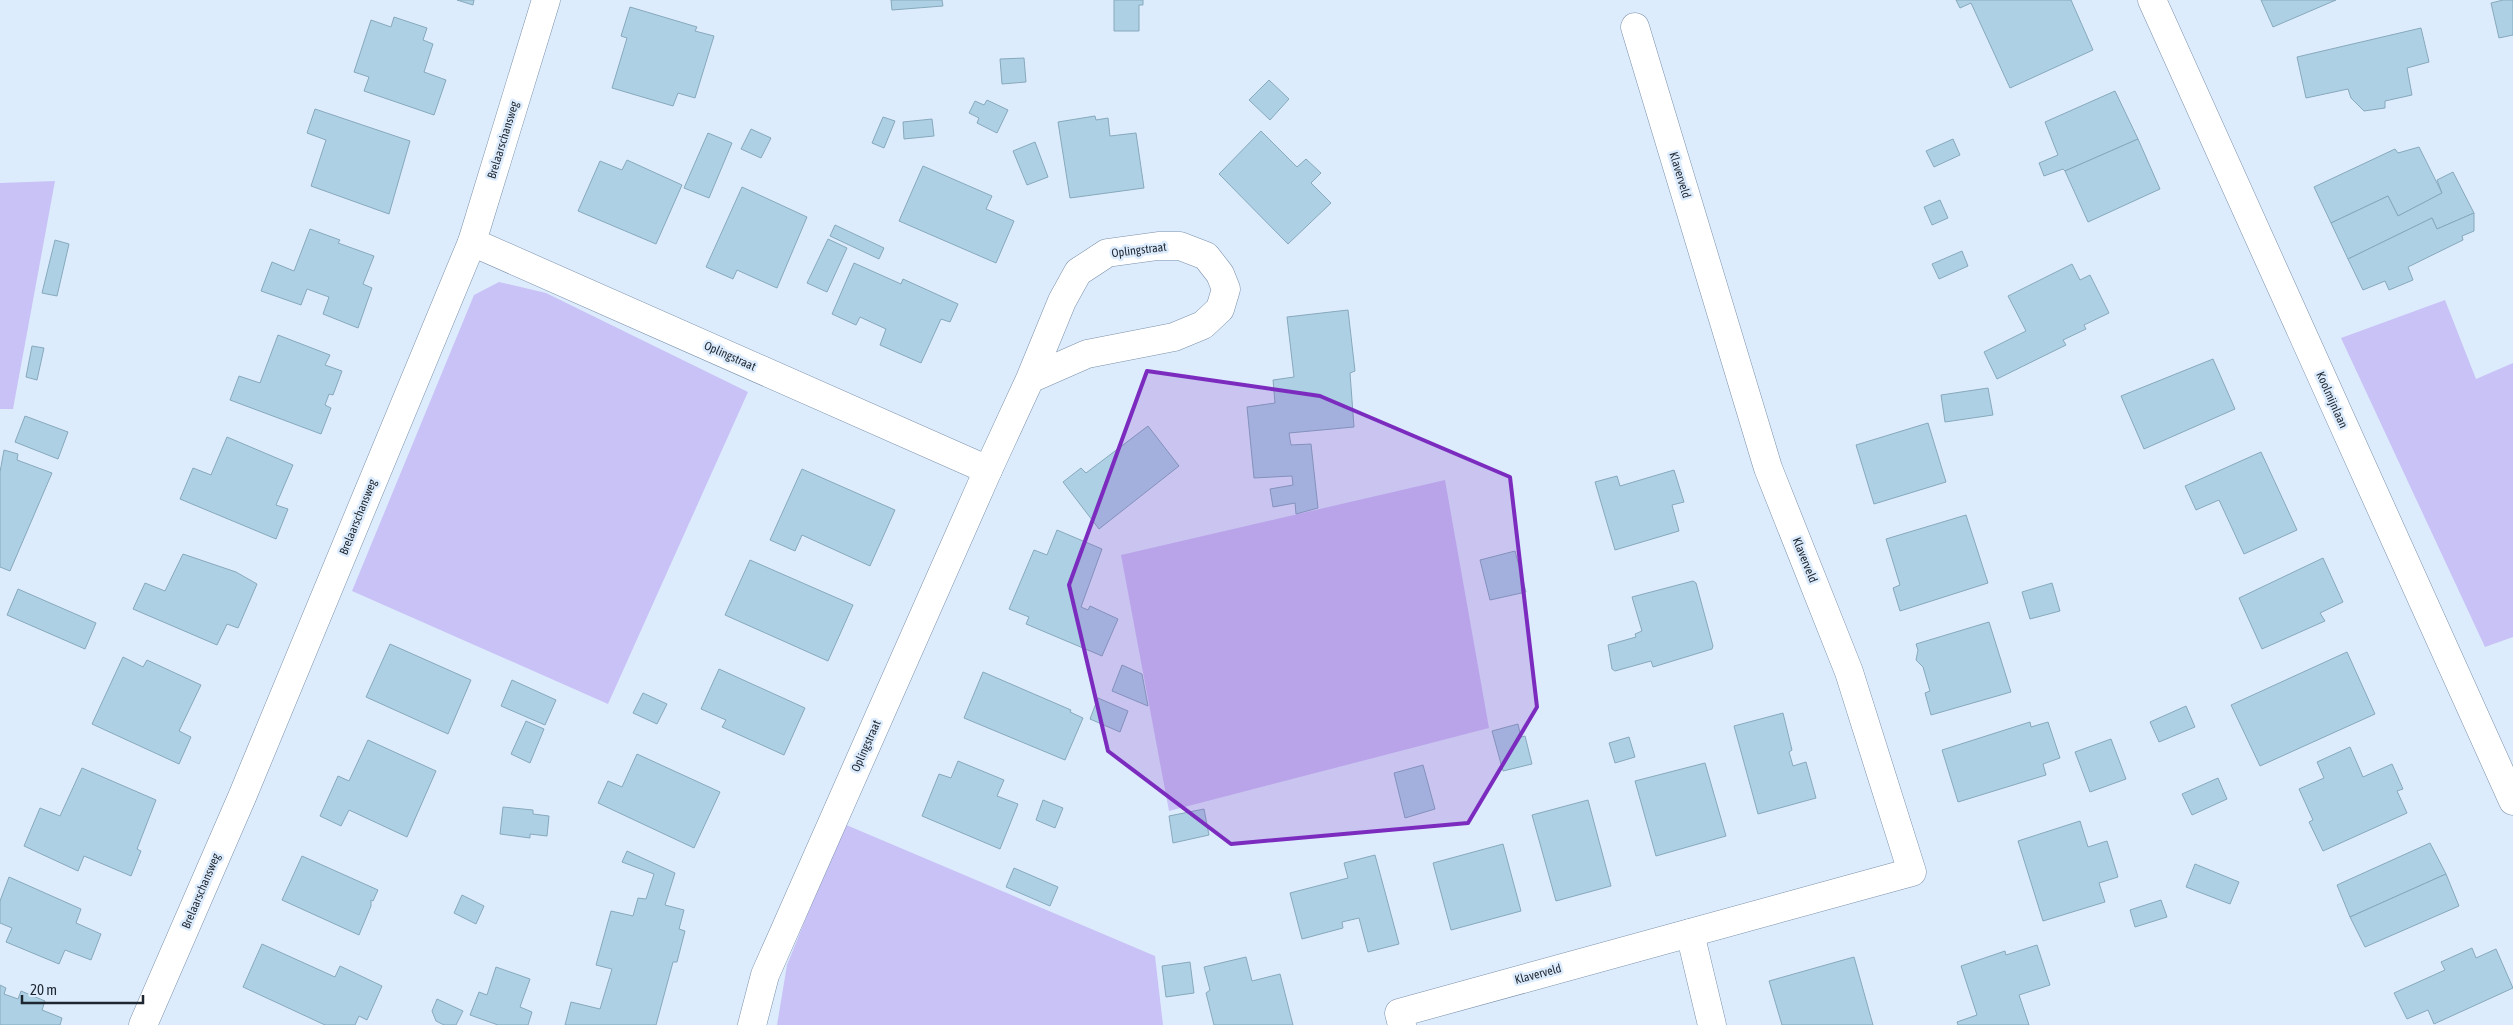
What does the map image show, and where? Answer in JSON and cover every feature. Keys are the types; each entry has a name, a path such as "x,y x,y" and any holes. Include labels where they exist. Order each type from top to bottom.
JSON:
{"street":[{"name":"Brelaarschansweg","path":"143,1025 242,797 472,242 546,0"},
{"name":"Koolmijnlaan","path":"2152,0 2513,801"},
{"name":"Klaverveld","path":"1402,1025 1399,1013 1912,872 1849,672 1768,468 1635,27"},
{"name":"Oplingstraat","path":"472,242 988,470"},
{"name":"Oplingstraat","path":"752,1025 765,975 1030,379 1062,300 1078,272 1107,253 1158,246 1180,246 1206,256 1220,274 1226,289 1220,309 1203,324 1174,337 1087,354 1030,379"},
{"path":"1690,933 1712,1025"}],"highlighted area":[{"path":"1147,371 1320,396 1510,477 1537,707 1468,823 1231,844 1108,751 1069,585"}],"shaded area":[{"path":"55,181 13,409 0,409 0,183"},
{"path":"499,282 546,293 748,392 608,704 352,591 474,295"},
{"path":"2445,300 2476,379 2513,363 2513,637 2485,647 2341,338"},
{"path":"1445,480 1489,728 1169,811 1121,555"},
{"path":"844,824 1155,956 1163,1025 777,1025 787,965"}],"building":[{"path":"457,0 474,0 473,5"},
{"path":"891,0 942,0 943,6 892,10"},
{"path":"1114,0 1143,0 1143,5 1139,5 1139,31 1114,31"},
{"path":"1956,0 2071,0 2093,50 2010,88 1971,3 1960,8"},
{"path":"2261,0 2336,0 2273,27"},
{"path":"2513,0 2513,35 2499,38 2491,3"},
{"path":"630,7 697,27 695,31 714,36 695,98 678,93 673,106 612,88 627,38 621,36"},
{"path":"394,17 427,28 423,40 433,44 424,72 446,80 434,115 364,91 369,77 354,72 371,20 391,27"},
{"path":"2421,28 2429,62 2407,68 2412,95 2385,101 2385,108 2364,111 2351,98 2348,89 2306,98 2297,57"},
{"path":"1024,58 1026,82 1002,84 1000,59"},
{"path":"1269,80 1289,99 1270,120 1249,100"},
{"path":"2115,91 2138,139 2065,171 2063,169 2044,176 2039,163 2058,155 2045,122"},
{"path":"987,100 1008,110 997,133 977,123 979,118 969,113 975,101 984,105"},
{"path":"315,109 410,141 389,214 311,186 326,140 307,133"},
{"path":"1095,116 1096,120 1108,118 1110,136 1136,133 1144,188 1070,198 1058,122"},
{"path":"883,117 895,121 884,148 872,143"},
{"path":"932,119 934,136 904,139 903,122"},
{"path":"751,129 771,138 761,158 741,149"},
{"path":"1261,131 1297,167 1306,159 1321,173 1311,183 1331,203 1288,244 1219,174"},
{"path":"708,133 732,143 709,198 684,188"},
{"path":"1953,139 1960,155 1934,167 1926,151"},
{"path":"2138,139 2160,189 2088,222 2065,171"},
{"path":"1035,142 1048,177 1027,185 1013,151"},
{"path":"2419,147 2442,193 2398,216 2388,196 2331,223 2314,187 2395,149 2398,153"},
{"path":"627,160 682,185 656,244 578,211 600,161 622,170"},
{"path":"923,166 992,196 986,209 1014,221 996,263 899,221"},
{"path":"2453,172 2474,213 2437,229 2432,218 2348,259 2331,223 2388,196 2398,216 2442,193 2437,180"},
{"path":"742,187 807,217 777,288 737,270 733,279 706,267"},
{"path":"1940,200 1948,218 1932,225 1924,207"},
{"path":"2474,213 2474,231 2462,236 2463,240 2408,267 2413,280 2389,290 2385,281 2363,290 2348,259 2432,218 2437,229"},
{"path":"835,225 884,248 879,259 830,236"},
{"path":"310,229 340,240 338,243 374,256 363,284 372,288 358,328 323,314 329,297 307,289 301,305 261,291 272,262 294,271"},
{"path":"828,239 847,248 827,292 807,283"},
{"path":"55,240 69,244 57,296 42,293"},
{"path":"1962,251 1968,266 1939,279 1932,264"},
{"path":"854,263 901,284 903,279 958,304 950,322 941,319 921,363 880,345 886,329 860,317 856,325 832,314"},
{"path":"2072,264 2080,280 2090,275 2109,313 2084,325 2086,329 2063,340 2066,345 1997,379 1984,352 2026,331 2008,296"},
{"path":"1348,310 1355,371 1350,373 1354,427 1289,433 1291,445 1311,444 1318,508 1296,514 1295,503 1273,507 1270,489 1293,485 1292,476 1254,478 1247,407 1275,403 1273,380 1294,377 1287,317"},
{"path":"278,335 330,355 325,365 342,371 333,395 329,394 325,405 331,408 321,434 230,400 239,376 260,383"},
{"path":"32,346 44,348 37,380 26,377"},
{"path":"2213,359 2235,409 2144,449 2121,396"},
{"path":"1988,388 1993,415 1945,422 1941,395"},
{"path":"25,416 68,432 58,459 15,442"},
{"path":"1928,423 1946,482 1874,504 1856,445"},
{"path":"1148,426 1179,466 1099,529 1063,482 1081,468 1086,473"},
{"path":"227,437 293,465 276,505 288,509 276,539 180,499 193,468 211,475"},
{"path":"4,450 18,454 17,460 52,473 10,571 0,567 0,472"},
{"path":"2261,452 2297,530 2244,554 2219,500 2196,510 2185,486"},
{"path":"802,469 895,510 870,566 802,535 795,551 770,540"},
{"path":"1674,470 1684,502 1672,505 1679,531 1615,550 1595,482 1617,476 1620,486"},
{"path":"1966,515 1988,583 1900,611 1893,588 1900,585 1886,539"},
{"path":"1057,530 1102,549 1081,607 1088,610 1090,606 1118,619 1102,656 1026,624 1029,617 1009,609 1034,550 1047,555"},
{"path":"1515,551 1526,592 1490,600 1480,560"},
{"path":"183,554 236,572 257,584 238,628 227,624 217,645 133,609 145,583 165,591"},
{"path":"2323,558 2343,602 2320,613 2325,621 2262,649 2239,598"},
{"path":"750,560 853,605 828,661 725,615"},
{"path":"1693,581 1696,583 1713,646 1712,649 1653,667 1651,661 1615,671 1612,669 1608,645 1636,637 1635,634 1642,631 1632,597"},
{"path":"2052,583 2060,611 2030,619 2022,592"},
{"path":"18,589 96,623 85,649 7,615"},
{"path":"1989,622 2011,692 1931,715 1925,693 1930,691 1923,667 1916,660 1918,650 1916,644"},
{"path":"390,644 471,680 448,734 366,697"},
{"path":"2347,652 2375,714 2260,766 2231,705"},
{"path":"123,657 143,667 147,660 201,685 179,731 191,737 179,764 92,724"},
{"path":"1122,665 1142,674 1148,706 1112,691"},
{"path":"719,669 805,708 784,755 722,727 726,720 701,709"},
{"path":"983,672 1071,710 1070,712 1083,718 1065,760 964,718"},
{"path":"512,680 556,700 545,725 501,706"},
{"path":"643,693 667,704 657,724 633,713"},
{"path":"1098,698 1128,711 1120,732 1090,719"},
{"path":"2186,706 2195,727 2159,742 2150,722"},
{"path":"1783,713 1792,750 1789,752 1793,766 1806,762 1816,798 1758,814 1734,726"},
{"path":"526,721 544,729 530,763 511,754"},
{"path":"2030,722 2031,727 2048,722 2060,758 2043,764 2046,775 1958,802 1942,750"},
{"path":"1518,724 1521,737 1525,736 1532,764 1503,771 1492,731"},
{"path":"1629,737 1635,757 1615,763 1609,743"},
{"path":"2111,739 2126,779 2090,792 2075,752"},
{"path":"368,740 436,771 407,837 349,810 341,826 320,816 338,776 349,781"},
{"path":"2350,747 2363,777 2392,764 2403,789 2397,791 2407,813 2323,851 2309,822 2313,820 2299,789 2324,778 2317,762"},
{"path":"637,754 720,792 694,848 598,803 608,781 622,787"},
{"path":"958,761 1004,780 997,796 1018,804 1000,849 922,816 939,774 951,778"},
{"path":"1705,763 1726,836 1656,856 1635,781"},
{"path":"1423,765 1435,809 1405,818 1394,773"},
{"path":"82,768 156,800 137,849 141,851 131,876 84,856 78,871 24,846 40,808 60,816"},
{"path":"2218,778 2227,799 2192,815 2182,794"},
{"path":"1043,800 1063,808 1055,828 1036,820"},
{"path":"1588,800 1611,886 1556,901 1532,815"},
{"path":"503,807 533,810 533,814 549,816 547,836 530,834 530,838 500,834"},
{"path":"1204,809 1209,835 1173,843 1169,816"},
{"path":"2080,821 2088,847 2107,841 2118,877 2099,883 2105,902 2043,921 2018,841"},
{"path":"2430,843 2446,874 2350,917 2337,885"},
{"path":"1503,844 1521,911 1451,930 1433,863"},
{"path":"627,851 675,873 665,905 684,910 679,929 685,931 677,962 673,962 656,1025 565,1025 571,1002 600,1009 612,969 596,965 611,911 633,916 638,898 646,899 654,874 622,862"},
{"path":"1375,855 1399,944 1368,952 1359,918 1342,922 1343,928 1302,939 1290,893 1348,878 1344,863"},
{"path":"302,856 378,890 373,901 371,900 371,906 359,935 282,900"},
{"path":"2195,864 2239,882 2230,904 2186,887"},
{"path":"1014,868 1058,887 1050,906 1006,887"},
{"path":"2446,874 2459,906 2365,947 2350,917"},
{"path":"9,877 81,909 76,923 101,934 91,960 65,950 59,964 6,942 12,928 0,923 0,901"},
{"path":"462,895 484,906 476,924 454,913"},
{"path":"2161,900 2167,917 2135,927 2130,910"},
{"path":"262,944 335,977 340,966 382,986 367,1020 359,1016 355,1025 325,1025 243,987"},
{"path":"2037,945 2050,985 2019,995 2029,1025 1958,1025 1957,1022 1977,1015 1961,966 2005,951 2006,955"},
{"path":"2472,948 2476,958 2496,949 2513,988 2434,1024 2428,1010 2407,1019 2394,993 2445,970 2441,962"},
{"path":"1246,957 1252,981 1280,974 1293,1025 1214,1025 1206,993 1210,990 1204,967"},
{"path":"1854,957 1873,1025 1782,1025 1769,981"},
{"path":"1190,962 1194,993 1166,997 1162,966"},
{"path":"496,967 530,979 520,1007 532,1012 528,1025 498,1025 470,1015 479,992 487,995"},
{"path":"0,985 6,988 4,994 18,999 21,991 45,1001 42,1010 62,1018 60,1025 0,1025"},
{"path":"437,999 463,1011 456,1025 444,1025 436,1021 432,1011"}]}
